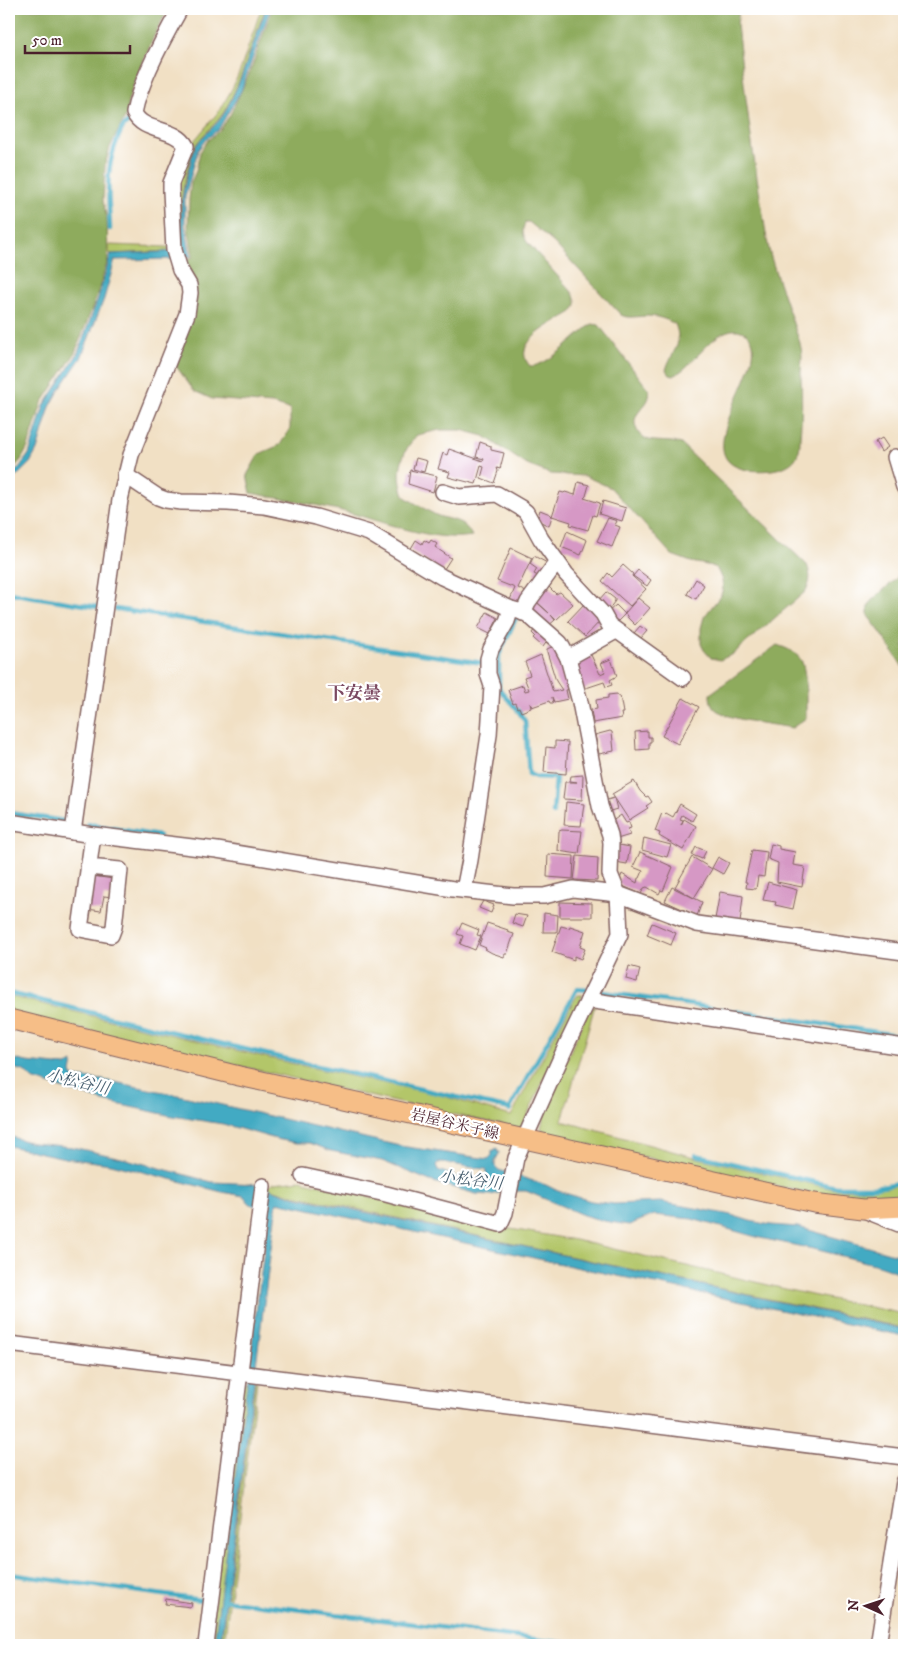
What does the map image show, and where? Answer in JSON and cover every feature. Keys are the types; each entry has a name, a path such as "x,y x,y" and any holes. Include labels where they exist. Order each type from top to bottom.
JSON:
{"main road":[{"name":"岩屋谷米子線","path":"9,1019 239,1076 814,1203 863,1209 904,1207"}],"street":[{"path":"73,832 125,475 131,455 188,314 189,285 175,256 171,187 186,146 177,137 141,122 134,113 143,84 166,33 180,9"},
{"path":"895,456 904,486"},
{"path":"125,475 158,497 166,500 264,506 316,517 369,533 442,577 517,611 560,643 568,658 580,702 600,806 612,843 610,874 618,894 620,934 516,1158 505,1213 500,1224 396,1197 303,1176"},
{"path":"500,489 521,502 521,508"},
{"path":"444,492 459,496 497,494 521,508 526,512 566,574 603,614 609,625 683,678"},
{"path":"464,890 490,727 492,686 488,674 488,659 491,649 507,622 528,602 557,562"},
{"path":"568,658 616,631"},
{"path":"9,822 93,835 217,850 464,890 513,896 544,896 573,889 618,894 697,924 904,952"},
{"path":"88,867 120,870 114,927 110,934 80,929 88,867 93,835"},
{"path":"589,998 904,1046"},
{"path":"206,1645 263,1186"},
{"path":"863,1209 904,1226"},
{"path":"9,1344 904,1457"},
{"path":"878,1645 904,1482"}],"green space":[{"path":"9,9 168,9 154,36 134,84 128,101 127,114 110,147 105,165 103,201 107,219 108,260 95,301 74,355 42,403 28,447 21,460 9,473"},
{"path":"261,9 265,9 231,99 221,117 198,141 192,151 180,209 184,251 177,251 172,191 194,141 220,110 233,87"},
{"path":"272,9 739,9 737,25 742,69 767,241 802,351 800,444 795,459 790,464 777,469 748,470 729,462 723,448 725,429 751,364 753,347 747,334 739,330 723,333 715,338 684,369 674,376 670,375 666,370 676,348 678,338 675,324 665,319 654,317 621,315 554,243 529,222 526,222 523,230 527,242 572,292 576,302 572,312 537,334 530,341 525,349 525,357 530,366 537,365 554,356 592,324 599,325 649,390 647,401 635,419 635,425 640,435 645,439 681,444 807,565 810,578 805,592 733,654 720,660 711,658 701,644 701,628 704,617 721,595 723,588 717,569 672,555 611,488 585,476 551,474 527,465 484,436 461,430 440,430 417,435 407,449 400,472 400,480 405,497 436,515 461,523 472,536 439,536 422,533 338,510 251,493 247,475 259,454 280,445 290,428 290,409 272,404 212,399 194,391 176,366 194,306 184,263 193,256 188,227 191,182 196,171 200,152 208,140 219,131 230,115 250,72"},
{"path":"109,245 168,247 172,251 109,254"},
{"path":"904,552 904,669 868,616 868,607 871,601 897,578 901,557"},
{"path":"777,645 794,653 802,662 805,682 806,718 792,728 743,720 714,708 711,703 710,694"},
{"path":"578,995 583,995 522,1127 518,1128 395,1102 9,1012 9,996 290,1063 440,1095 511,1116"},
{"path":"595,1005 562,1121 694,1157 834,1189 869,1189 904,1184 904,1196 877,1200 846,1201 545,1135 541,1127 549,1100 587,1013"},
{"path":"300,1180 493,1226 575,1240 811,1295 904,1314 904,1328 545,1251 267,1188 273,1183"},
{"path":"248,1380 214,1645 209,1645 241,1384"},
{"path":"255,1381 257,1381 224,1645 221,1645"}],"water":[{"path":"266,9 270,10 241,91 218,130 206,139 198,150 185,197 185,225 191,256 179,259 115,260 104,299 81,358 50,407 37,450 30,463 9,484 9,477 19,468 29,454 44,406 77,355 97,301 111,254 184,251 181,208 184,187 194,151 199,141 225,112 242,74"},
{"name":"小松谷川","path":"9,1058 66,1066 73,1062 71,1073 73,1077 104,1080 183,1096 400,1146 488,1159 496,1148 498,1149 497,1152 500,1152 495,1161 495,1166 499,1170 546,1185 558,1191 591,1201 614,1204 660,1202 731,1215 771,1225 798,1227 904,1257 904,1274 878,1265 760,1238 692,1219 654,1215 629,1225 583,1215 526,1191 506,1191 491,1195 476,1194 430,1181 382,1161 331,1151 310,1143 297,1143 276,1139 223,1124 172,1116 103,1101 32,1079 24,1071 9,1067","holes":["444,1163 485,1169 487,1170 486,1177 475,1180 468,1179 438,1170 436,1165"]},
{"path":"9,1136 32,1143 72,1147 126,1159 212,1182 259,1184 284,1194 364,1212 904,1329 904,1336 277,1202 220,1645 214,1645 269,1210 250,1204 244,1196 111,1164 65,1158 9,1146"}],"building":[{"path":"882,438 888,447 881,452 875,442"},
{"path":"480,442 491,446 491,450 504,453 500,469 497,468 498,471 494,483 481,478 484,467 481,466 476,484 448,477 450,472 438,469 443,453 447,455 449,449 483,461 484,459 476,457"},
{"path":"416,458 427,461 424,472 413,469"},
{"path":"410,470 437,476 433,492 408,484"},
{"path":"578,482 589,485 584,498 600,503 596,516 593,515 588,530 570,525 571,522 552,516 560,492 575,495"},
{"path":"603,501 626,508 622,521 599,514"},
{"path":"540,510 552,516 549,526 537,520"},
{"path":"608,518 617,521 615,525 620,527 612,547 597,541"},
{"path":"567,531 587,540 581,555 561,547"},
{"path":"416,540 422,544 424,540 429,543 431,540 437,544 435,547 451,558 442,572 410,550"},
{"path":"511,548 532,558 518,588 528,593 522,606 510,600 515,588 497,581"},
{"path":"534,556 551,565 538,576 534,574 537,569 530,564"},
{"path":"623,565 646,589 630,606 602,581 608,573 612,577"},
{"path":"638,570 651,580 647,586 633,576"},
{"path":"696,579 704,585 696,599 687,594"},
{"path":"546,584 556,594 560,592 573,604 556,620 551,615 555,620 547,627 529,611 534,600 549,613 534,599"},
{"path":"606,592 615,599 608,610 598,601"},
{"path":"638,598 650,608 635,625 625,613"},
{"path":"585,603 602,619 585,637 568,621"},
{"path":"616,605 625,614 617,622 608,612"},
{"path":"487,612 498,618 490,634 478,628"},
{"path":"640,626 647,631 641,638 634,633"},
{"path":"535,629 548,640 543,647 533,638 535,636 532,633"},
{"path":"556,645 573,688 566,690 568,699 554,702 552,697 553,703 549,701 532,707 530,703 531,708 521,712 515,703 513,704 508,690 523,685 525,691 529,690 524,677 530,675 525,662 541,655 553,692 562,690 556,681 547,652 547,649"},
{"path":"591,655 600,674 605,672 601,663 611,659 617,676 610,680 612,685 606,687 604,682 583,689 573,662"},
{"path":"617,694 620,696 622,718 593,723 591,710 597,709 596,700 608,698 608,695"},
{"path":"683,698 699,707 678,744 662,736"},
{"path":"648,731 648,737 651,737 649,749 636,750 635,732"},
{"path":"612,732 614,751 599,754 595,735"},
{"path":"555,741 568,742 566,774 544,772 546,747 555,748"},
{"path":"583,775 582,800 563,799 565,782 577,782 570,781 571,776"},
{"path":"634,781 640,791 646,797 648,796 652,802 646,806 648,808 629,820 612,794"},
{"path":"614,798 617,809 607,812 604,801"},
{"path":"566,802 584,804 581,826 564,825"},
{"path":"680,804 696,814 692,821 682,815 680,819 683,820 681,825 684,819 696,826 683,850 659,836 660,833 655,831 662,813 673,817"},
{"path":"621,815 626,823 629,822 631,828 628,829 630,835 617,839 611,822"},
{"path":"559,831 582,831 579,854 558,851"},
{"path":"644,838 671,845 667,857 642,850"},
{"path":"771,844 779,846 779,849 795,852 793,865 805,867 802,887 777,882 778,863 768,859"},
{"path":"619,845 630,847 627,864 615,862"},
{"path":"696,847 706,851 702,859 692,855"},
{"path":"752,850 767,852 764,877 758,876 756,889 746,888 747,882 745,882"},
{"path":"640,852 673,867 663,891 661,890 659,894 647,887 644,888 641,894 618,884 622,874 637,883 643,871 633,867"},
{"path":"548,854 574,856 573,879 547,877"},
{"path":"577,856 598,858 597,881 574,880"},
{"path":"692,857 712,869 694,898 675,887"},
{"path":"718,857 729,863 723,874 712,868"},
{"path":"92,876 114,879 112,897 104,896 101,911 87,909"},
{"path":"768,882 797,890 793,909 775,905 776,902 763,900"},
{"path":"672,887 702,902 697,916 665,901"},
{"path":"720,892 743,896 740,923 715,919"},
{"path":"483,901 494,905 491,913 479,908"},
{"path":"560,902 592,903 592,917 560,917"},
{"path":"544,913 558,915 557,932 543,932"},
{"path":"515,914 527,916 523,927 512,923"},
{"path":"462,923 479,930 477,935 481,936 475,950 460,944 463,936 457,934"},
{"path":"487,923 514,934 507,954 504,957 492,953 479,945"},
{"path":"652,923 676,933 671,945 647,935"},
{"path":"561,926 569,928 570,926 585,931 580,947 585,949 581,959 574,956 574,960 552,952"},
{"path":"629,966 640,969 637,982 626,979"},
{"path":"166,1599 192,1603 191,1607 165,1604"}],"waterway":[{"path":"110,229 109,173 120,132 132,120 130,119"},
{"path":"9,593 98,607"},
{"path":"116,609 483,663"},
{"path":"516,618 499,655 499,687 525,721 529,774 536,777 556,778 553,813"},
{"path":"9,813 65,821"},
{"path":"88,824 159,836"},
{"path":"509,1110 577,989 589,990"},
{"path":"597,991 904,1036"},
{"path":"9,993 291,1060 510,1109"},
{"path":"696,1155 836,1187 876,1187 904,1182"},
{"path":"9,1574 201,1600"},
{"path":"223,1600 581,1645"}],"district":[{"name":"下安曇","path":"354,693"}]}
